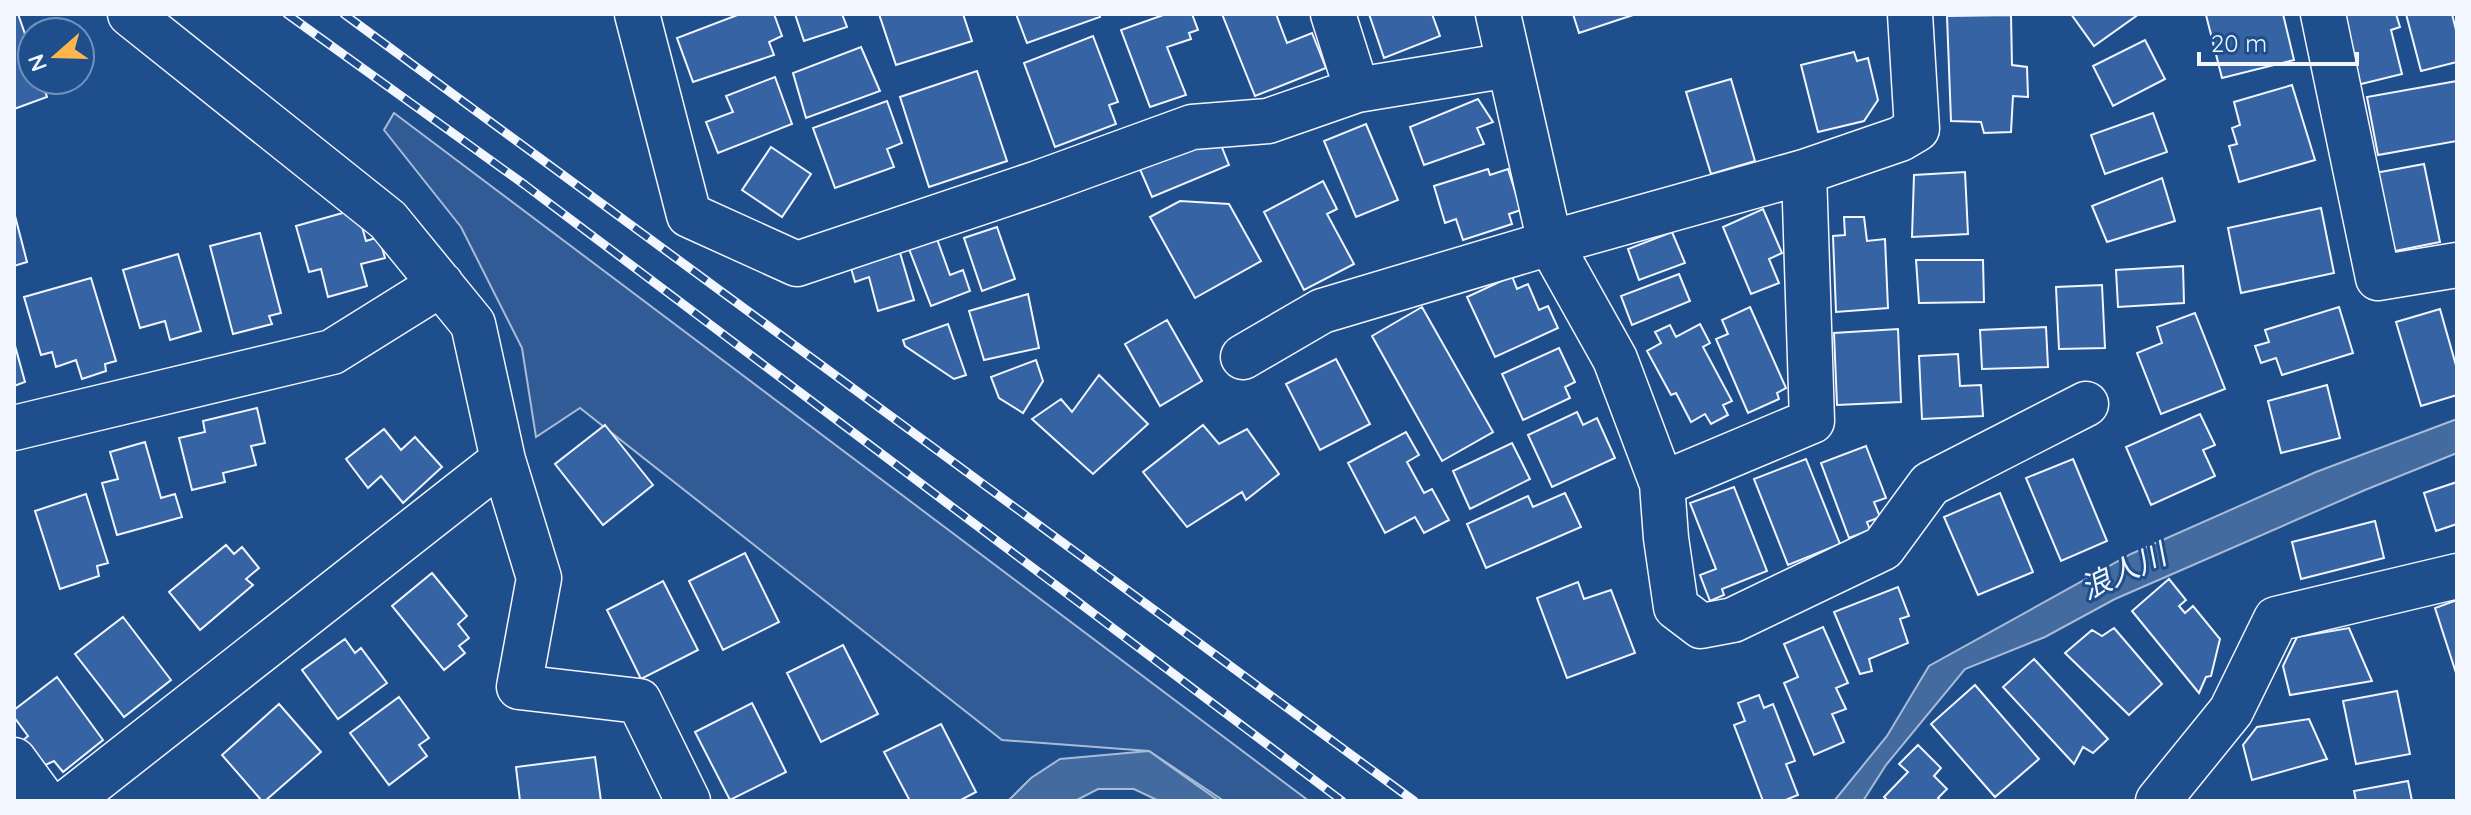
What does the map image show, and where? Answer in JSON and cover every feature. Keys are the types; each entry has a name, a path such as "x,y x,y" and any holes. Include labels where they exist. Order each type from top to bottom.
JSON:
{"street":[{"path":"130,14 388,220 473,324 503,460 539,578 519,687 639,701 688,801"},
{"path":"637,14 689,215 797,264 1038,183 1192,127 1268,121 1357,90 1509,65"},
{"path":"1333,14 1357,90"},
{"path":"1498,14 1550,243 1615,359 1662,484 1676,607 1701,626 1733,620 1883,548 1930,484 2086,404"},
{"path":"1243,357 1322,311 1804,172 1900,139 1917,129 1910,14"},
{"path":"2323,14 2378,278 2457,265"},
{"path":"1662,484 1812,421 1804,172"},
{"path":"14,428 332,352 441,284"},
{"path":"69,801 503,460"},
{"path":"2158,801 2231,711 2276,619 2457,576"},
{"path":"14,760 44,801"}],"shaded area":[{"path":"394,113 1309,801 1224,801 1149,751 1002,740 580,408 536,437 522,348 461,227 384,130"}],"water":[{"name":"浪人川","path":"2457,419 2457,453 2115,599 2045,637 1965,669 1886,765 1863,801 1834,801 1887,736 1929,666 2131,554 2316,472"},
{"path":"1149,751 1219,801 1159,801 1134,789 1098,789 1075,801 1008,801 1031,778 1060,759"}],"building":[{"path":"14,14 18,14 16,96 47,97 14,109"},
{"path":"740,14 774,14 782,36 769,42 774,55 693,82 677,38"},
{"path":"795,14 842,14 847,27 804,41"},
{"path":"879,14 963,14 972,41 896,65"},
{"path":"1016,14 1099,14 1100,17 1027,43"},
{"path":"1166,14 1192,14 1198,30 1189,33 1191,39 1167,47 1186,95 1150,107 1121,30"},
{"path":"1222,14 1276,14 1287,43 1312,33 1326,68 1255,96"},
{"path":"1369,14 1432,14 1440,36 1384,58"},
{"path":"1573,14 1636,14 1579,33"},
{"path":"2071,14 2139,14 2094,46"},
{"path":"2283,14 2294,60 2222,78 2206,15"},
{"path":"2338,14 2396,14 2400,27 2391,30 2402,74 2357,85"},
{"path":"2406,14 2452,14 2457,34 2457,62 2421,71"},
{"path":"2011,15 2012,65 2027,67 2028,97 2013,96 2011,132 1984,133 1981,122 1951,121 1947,16"},
{"path":"1093,36 1118,102 1109,105 1116,124 1055,147 1024,63"},
{"path":"2145,40 2165,79 2113,106 2093,66"},
{"path":"861,47 880,91 806,118 793,73"},
{"path":"1854,52 1857,61 1868,58 1878,100 1864,121 1818,132 1801,65"},
{"path":"977,71 1007,161 929,187 900,97"},
{"path":"775,77 792,124 718,153 706,122 733,112 726,96"},
{"path":"1731,79 1755,161 1711,174 1686,92"},
{"path":"2457,81 2457,141 2378,155 2367,97"},
{"path":"2292,85 2315,160 2239,182 2229,146 2237,144 2232,128 2240,125 2234,102"},
{"path":"1478,99 1493,122 1477,128 1484,144 1424,165 1410,127"},
{"path":"887,101 902,143 887,149 894,167 835,188 813,128"},
{"path":"2153,113 2167,152 2105,174 2091,135"},
{"path":"1366,124 1398,200 1356,217 1324,141"},
{"path":"1217,135 1229,165 1152,197 1139,167"},
{"path":"771,147 811,174 782,217 742,190"},
{"path":"2424,164 2440,242 2390,252 2375,173"},
{"path":"1488,169 1490,175 1508,169 1521,210 1509,214 1512,224 1463,240 1456,219 1445,223 1434,186"},
{"path":"1965,172 1968,234 1912,237 1914,175"},
{"path":"2162,178 2175,221 2107,242 2092,206"},
{"path":"1323,181 1337,209 1327,214 1354,264 1304,290 1264,212"},
{"path":"1180,201 1229,204 1261,261 1195,298 1150,217"},
{"path":"2321,208 2334,273 2241,293 2228,228"},
{"path":"357,209 366,241 379,237 385,258 361,264 367,286 328,297 321,269 309,272 296,226"},
{"path":"1763,209 1782,253 1769,259 1779,283 1751,294 1723,227"},
{"path":"14,212 27,262 14,266"},
{"path":"1844,217 1864,217 1867,241 1885,239 1888,308 1836,312 1833,236 1845,235"},
{"path":"997,227 1015,279 982,291 964,238"},
{"path":"1672,232 1685,263 1639,280 1628,249"},
{"path":"260,233 281,313 269,316 272,324 233,334 210,246"},
{"path":"937,239 950,275 963,270 970,291 931,306 909,249"},
{"path":"898,246 914,300 878,311 869,277 855,282 849,261"},
{"path":"178,254 201,331 170,340 165,321 140,328 123,270"},
{"path":"1916,260 1983,260 1984,302 1919,303"},
{"path":"2183,266 2184,303 2118,307 2116,270"},
{"path":"1679,274 1690,301 1632,325 1621,296"},
{"path":"1512,276 1517,289 1528,284 1539,310 1548,306 1558,328 1495,357 1467,297"},
{"path":"91,278 116,361 105,364 106,371 82,379 76,360 56,367 52,352 41,355 24,297"},
{"path":"2102,285 2105,348 2059,349 2056,287"},
{"path":"1028,294 1039,348 984,360 969,311"},
{"path":"1422,307 1493,432 1442,461 1372,336"},
{"path":"1750,307 1786,388 1777,393 1779,399 1748,413 1716,339 1728,334 1722,320"},
{"path":"2339,307 2353,353 2282,375 2276,358 2261,363 2255,346 2269,342 2265,330"},
{"path":"2440,309 2457,369 2457,395 2421,406 2396,322"},
{"path":"2195,313 2225,389 2161,414 2137,353 2162,343 2157,327"},
{"path":"1167,320 1202,381 1160,406 1125,344"},
{"path":"948,324 966,375 954,379 905,346 903,340"},
{"path":"1700,324 1710,343 1703,347 1732,401 1723,405 1728,415 1711,424 1705,414 1691,422 1676,393 1671,395 1647,351 1661,343 1655,332 1670,325 1676,337"},
{"path":"2046,327 2048,367 1982,369 1980,330"},
{"path":"1898,329 1901,402 1837,405 1834,333"},
{"path":"14,342 25,382 14,386"},
{"path":"1559,348 1575,382 1565,387 1570,398 1523,420 1502,374"},
{"path":"1958,354 1960,386 1981,385 1983,416 1922,419 1919,356"},
{"path":"1336,359 1370,424 1320,450 1286,384"},
{"path":"1036,360 1043,381 1023,413 999,398 991,377"},
{"path":"1099,375 1148,424 1093,474 1032,419 1061,399 1072,412"},
{"path":"2327,385 2340,438 2281,453 2268,401"},
{"path":"257,408 265,443 251,446 256,465 223,473 225,482 192,490 179,438 205,432 203,421"},
{"path":"1577,412 1583,425 1597,418 1615,458 1552,487 1528,435"},
{"path":"2200,414 2215,445 2203,450 2215,476 2151,505 2126,447"},
{"path":"605,425 653,485 603,525 555,464"},
{"path":"1203,425 1219,444 1247,429 1279,474 1246,500 1242,492 1187,527 1143,472"},
{"path":"384,429 401,450 415,437 442,467 403,503 381,476 368,488 346,459"},
{"path":"1406,432 1419,455 1407,462 1424,493 1432,489 1449,520 1424,533 1415,517 1385,533 1348,463"},
{"path":"145,442 161,498 175,494 182,517 117,535 102,483 118,479 110,452"},
{"path":"1512,443 1530,479 1470,509 1453,471"},
{"path":"1866,446 1886,498 1874,502 1880,517 1867,522 1870,530 1849,538 1821,463"},
{"path":"1806,459 1840,544 1788,565 1754,479"},
{"path":"2073,459 2107,541 2061,561 2026,478"},
{"path":"2457,482 2457,524 2436,531 2424,493"},
{"path":"1734,487 1767,571 1722,589 1724,595 1710,601 1700,575 1716,569 1690,503"},
{"path":"1565,493 1581,527 1486,568 1467,524 1528,496 1533,507"},
{"path":"2000,493 2033,572 1978,595 1944,517"},
{"path":"86,494 108,563 97,566 99,576 60,589 35,511"},
{"path":"2375,521 2384,558 2301,579 2292,542"},
{"path":"226,545 234,554 242,547 259,568 246,579 253,585 200,630 169,592"},
{"path":"745,553 779,622 723,650 689,581"},
{"path":"432,573 467,616 458,624 469,638 459,646 465,653 444,670 392,606"},
{"path":"2169,579 2186,600 2179,606 2185,613 2193,606 2220,639 2211,676 2206,677 2199,693 2132,611"},
{"path":"663,581 698,650 641,679 607,610"},
{"path":"1578,582 1584,599 1611,590 1635,653 1567,678 1537,598"},
{"path":"1898,587 1909,616 1900,619 1908,643 1869,659 1872,671 1860,674 1834,612"},
{"path":"2457,600 2457,676 2435,608"},
{"path":"123,617 171,680 124,717 75,654"},
{"path":"1823,627 1848,683 1836,688 1846,709 1832,714 1844,742 1814,755 1784,683 1798,677 1784,644"},
{"path":"2114,628 2162,684 2129,715 2065,653 2092,630 2102,636"},
{"path":"2349,628 2372,681 2290,695 2283,666 2297,637"},
{"path":"345,639 355,653 361,648 387,683 338,719 302,670"},
{"path":"843,645 878,714 821,742 787,673"},
{"path":"2034,659 2108,739 2093,753 2083,747 2074,764 2003,687"},
{"path":"57,677 103,740 63,772 54,761 43,766 21,742 28,736 14,717 14,710"},
{"path":"1975,685 2039,759 1995,797 1931,724"},
{"path":"2397,691 2410,754 2356,764 2343,701"},
{"path":"1759,695 1764,708 1773,704 1795,761 1786,764 1798,795 1783,801 1763,801 1734,725 1745,721 1738,703"},
{"path":"399,697 429,738 419,745 427,756 389,785 350,733"},
{"path":"752,703 786,772 730,800 695,732"},
{"path":"279,704 321,752 262,801 222,755"},
{"path":"2309,719 2327,759 2252,780 2243,745 2257,727"},
{"path":"941,724 976,792 959,801 910,801 884,752"},
{"path":"1918,745 1941,768 1934,776 1947,789 1938,798 1941,801 1888,801 1884,797 1908,772 1899,764"},
{"path":"595,757 601,801 520,801 516,767"},
{"path":"2408,781 2412,801 2356,801 2354,791"}],"railway":[{"path":"287,14 525,185 1342,801"},
{"path":"344,14 1414,801"}]}
